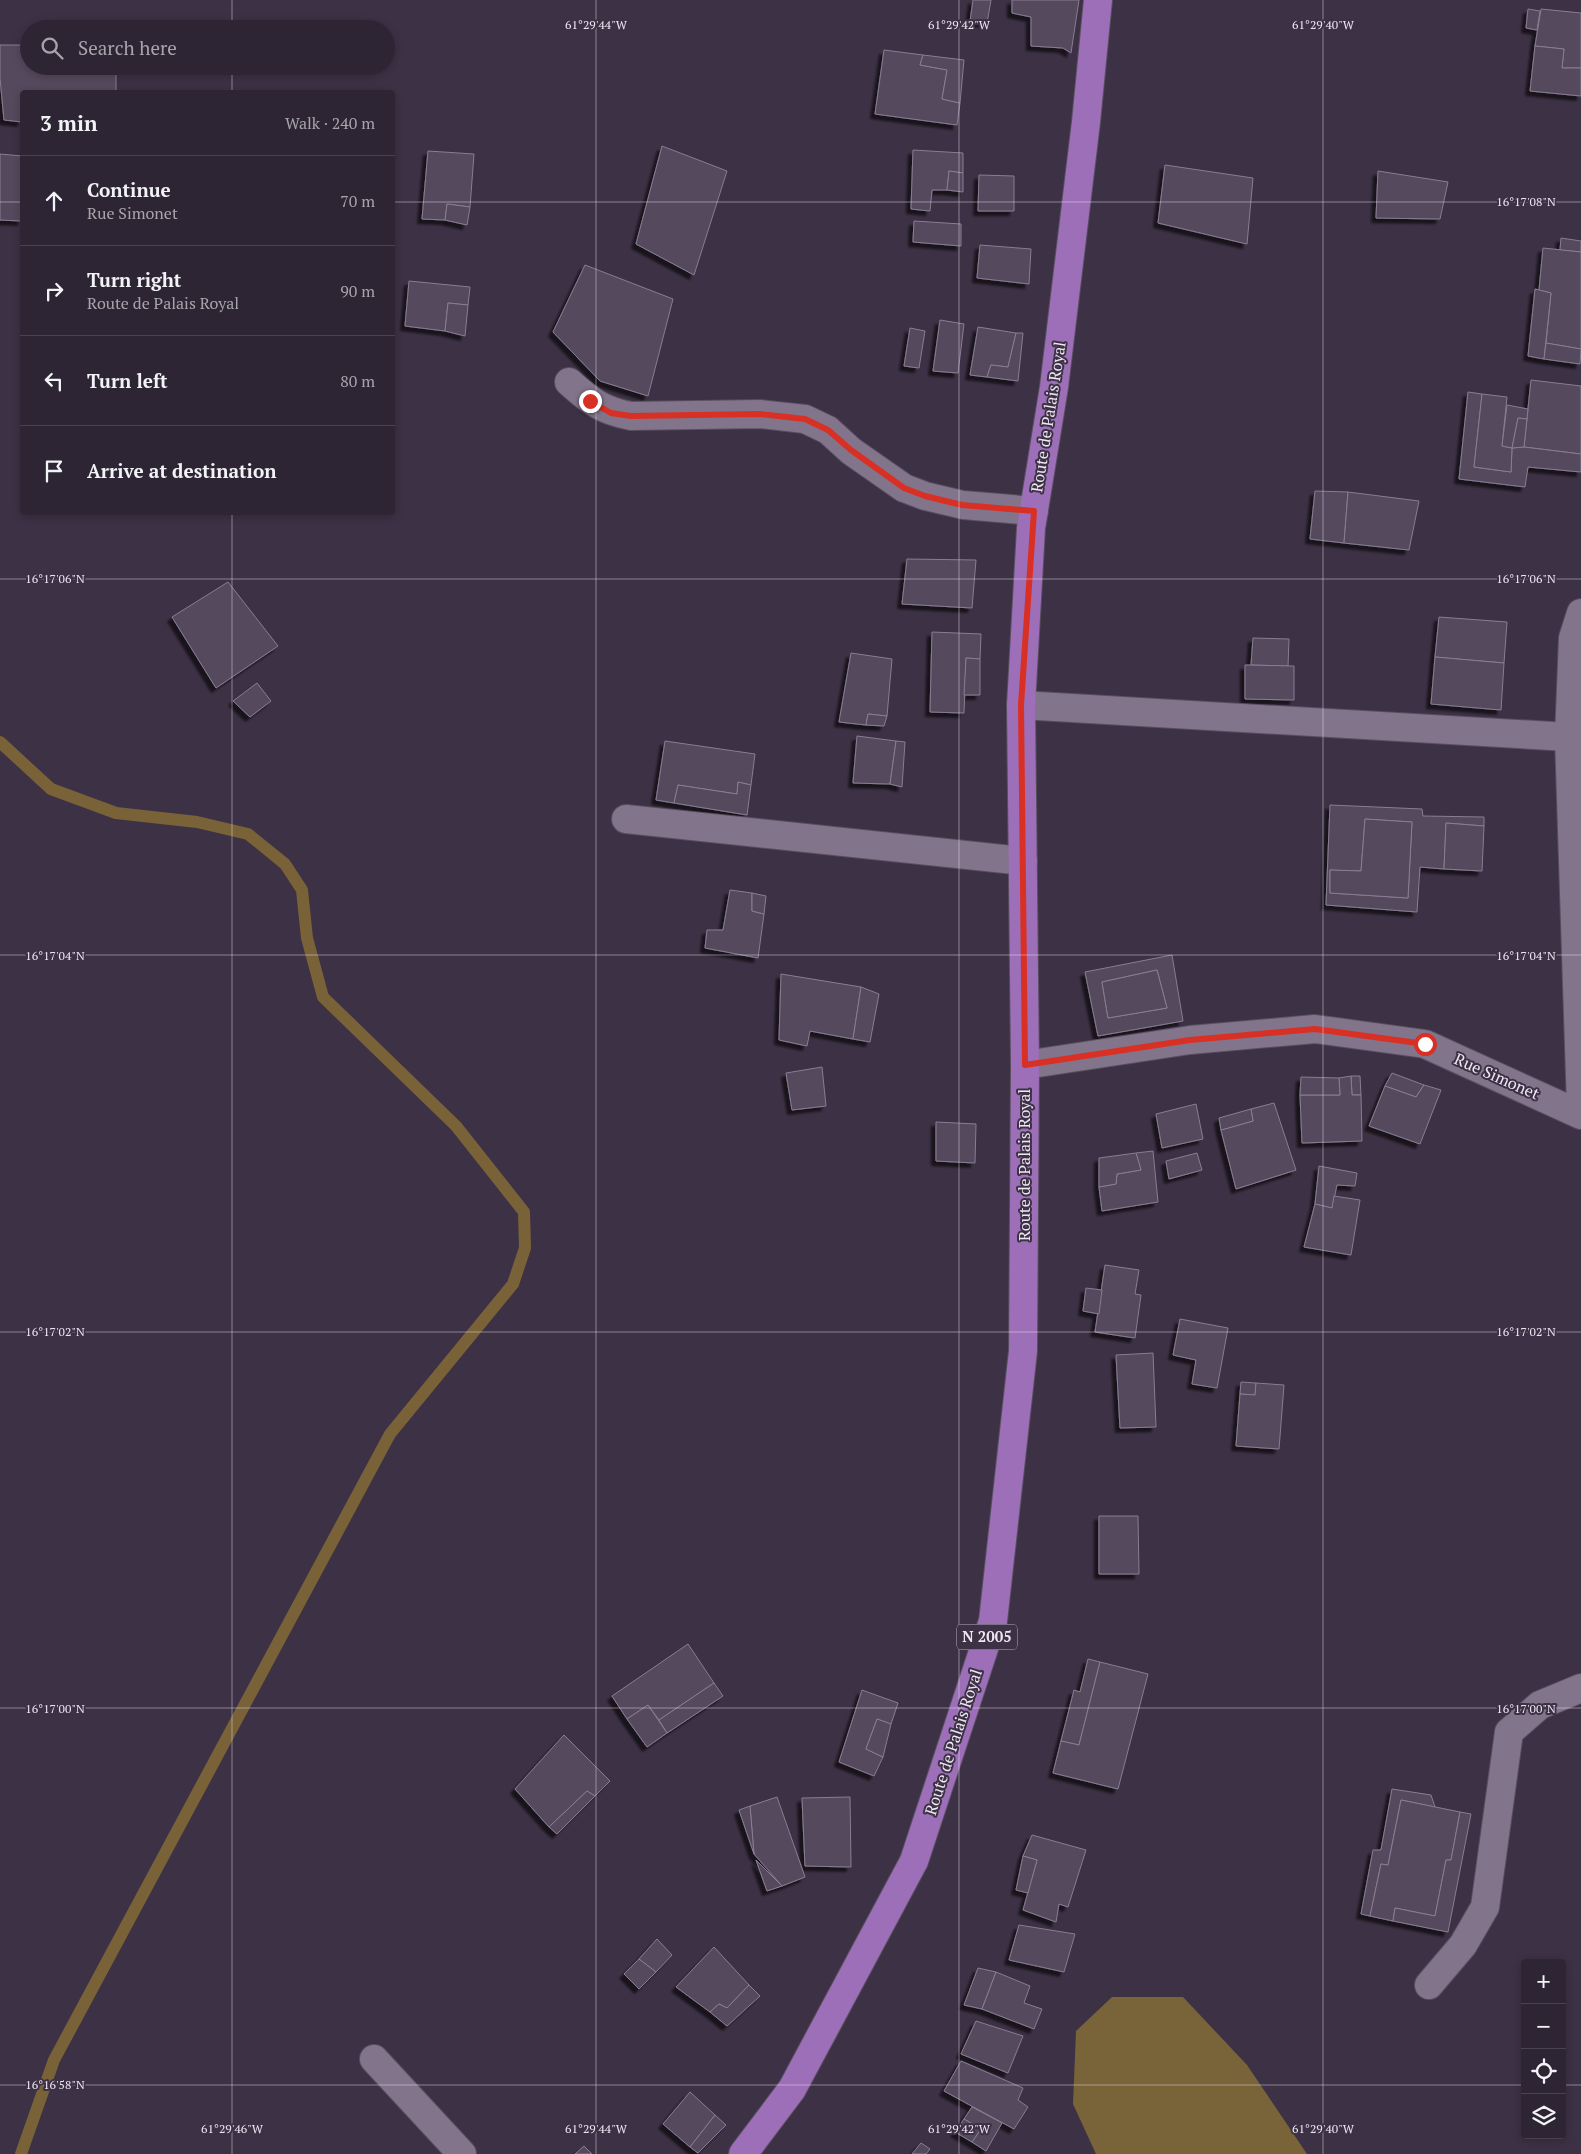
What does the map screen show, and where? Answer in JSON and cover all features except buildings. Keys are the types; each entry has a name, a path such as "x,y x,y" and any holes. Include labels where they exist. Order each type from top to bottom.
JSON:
{"main road":[{"name":"Route de Palais Royal","path":"743,2154 792,2089 914,1861 993,1621 1023,1351 1025,1065 1021,705 1034,511 1054,387 1086,122 1098,0"}],"street":[{"path":"569,382 590,401 611,413 631,416 760,414 805,419 828,430 851,450 904,488 925,496 962,505 1034,511"},
{"path":"1581,614 1573,638 1569,737 1581,1108"},
{"path":"1021,705 1569,737"},
{"path":"626,819 1023,861"},
{"name":"Rue Simonet","path":"1025,1065 1190,1040 1315,1029 1425,1044 1581,1115"},
{"path":"1429,1984 1463,1944 1485,1907 1509,1732 1540,1705 1581,1688"},
{"path":"374,2059 462,2154"}],"shaded area":[{"path":"1112,1997 1183,1997 1247,2065 1307,2154 1096,2154 1073,2104 1076,2031"}],"waterway":[{"path":"0,742 51,789 116,813 197,822 248,834 285,864 302,890 307,938 323,997 456,1126 524,1212 525,1248 513,1284 390,1434 54,2060 21,2154"}],"route":[{"path":"590,401 611,413 631,416 760,414 805,419 828,430 851,450 904,488 925,496 962,505 1034,511 1031,528 1021,705 1025,1065 1190,1040 1315,1029 1425,1044"}]}
